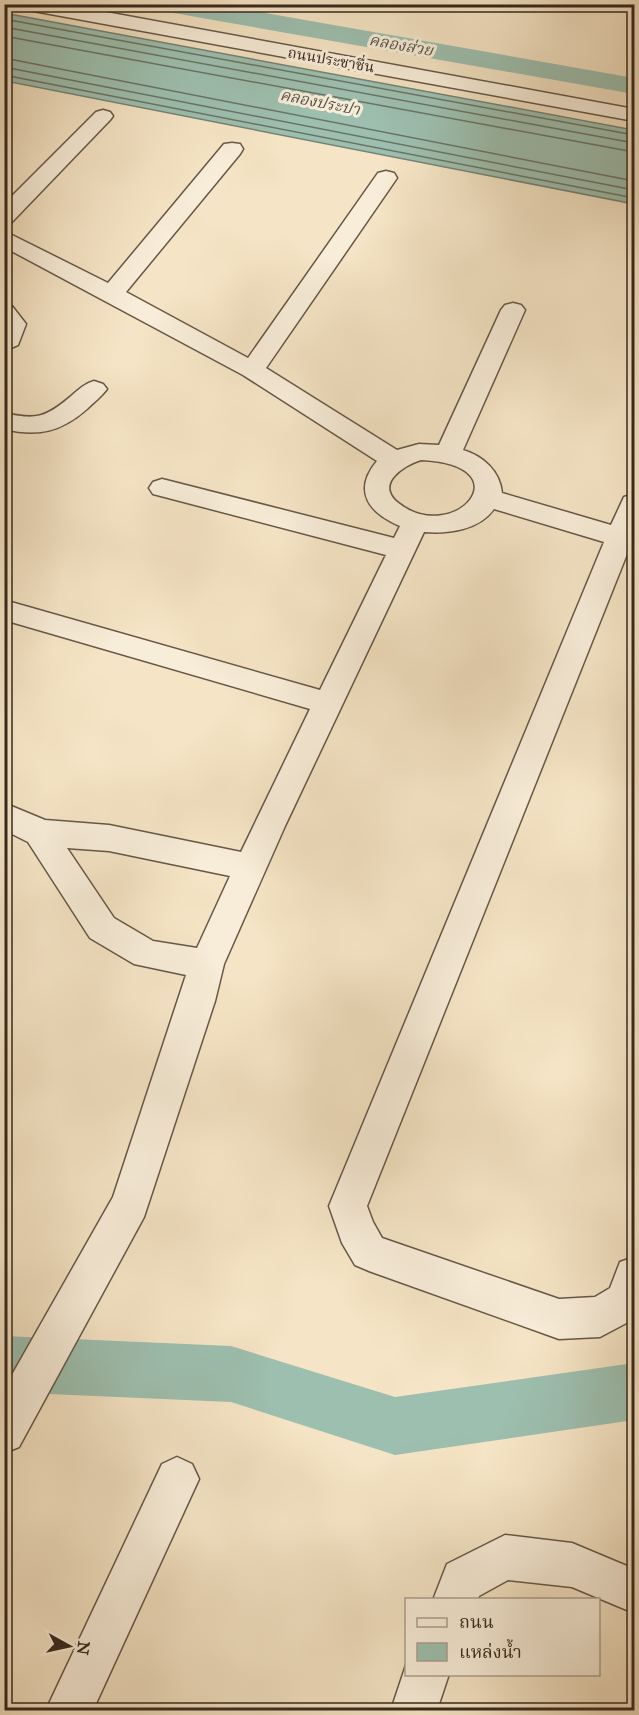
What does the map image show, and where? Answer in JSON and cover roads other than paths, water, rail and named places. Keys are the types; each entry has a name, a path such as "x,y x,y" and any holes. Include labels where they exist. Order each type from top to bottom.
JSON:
{"street":[{"name":"ถนนประชาชื่น","path":"28,4 634,115"},
{"path":"4,217 103,116"},
{"path":"112,294 232,150"},
{"path":"252,370 386,178"},
{"path":"4,238 252,370 394,460"},
{"path":"447,453 513,310"},
{"path":"4,311 14,324 9,340 4,344"},
{"path":"4,421 33,427 53,424 94,389"},
{"path":"162,488 408,536 473,515 488,498 488,484 480,471 466,460 447,453 419,452 394,460 383,470 377,482 378,494 385,506 398,516 408,536"},
{"path":"488,498 630,527 348,1206 356,1230 369,1252 559,1320 600,1317 627,1301 634,1276"},
{"path":"4,1432 130,1204 207,964 327,703 408,536"},
{"path":"4,610 327,703"},
{"path":"4,815 40,833 109,838 250,867"},
{"path":"40,833 102,928 146,954 207,964"},
{"path":"69,1710 177,1479"},
{"path":"455,1598 463,1580 506,1557 572,1565 634,1591"},
{"path":"414,1710 425,1676"}],"water":[{"name":"คลองประปา","path":"4,13 634,130 634,204 5,81"}],"waterway":[{"name":"คลองส่วย","path":"168,4 634,86"},
{"path":"4,1364 231,1374 395,1426 634,1392"}]}
